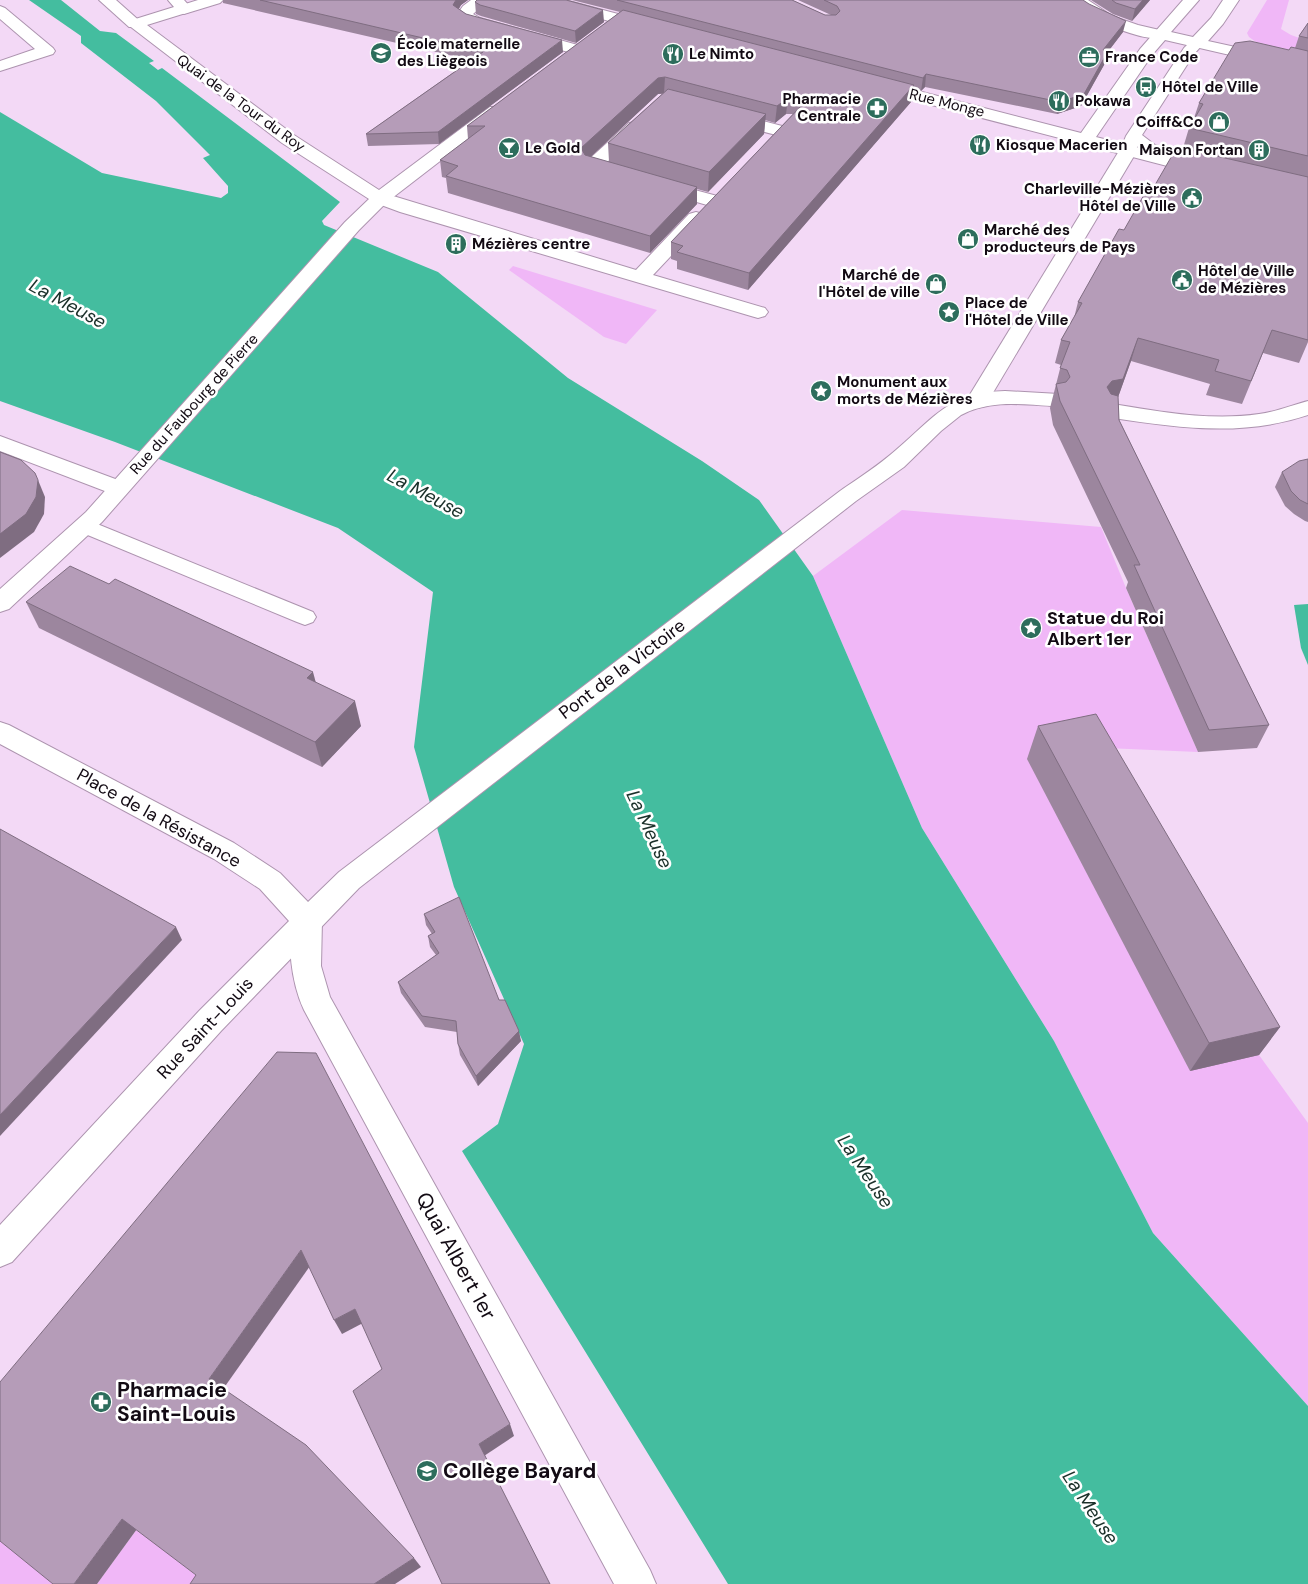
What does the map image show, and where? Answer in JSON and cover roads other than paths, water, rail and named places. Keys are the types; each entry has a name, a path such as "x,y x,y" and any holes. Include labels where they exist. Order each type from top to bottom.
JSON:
{"main road":[{"name":"Quai de la Tour du Roy","path":"107,0 135,24 288,139 380,198 407,208 758,312"},
{"path":"135,24 180,4 215,0"},
{"path":"481,0 468,9 464,16 474,21 599,35 668,32"},
{"path":"546,0 599,35"},
{"path":"1078,0 1106,20 1134,29 1308,68"},
{"path":"1086,139 1146,52 1190,0"},
{"path":"1197,43 1217,21 1231,0"},
{"path":"0,11 47,51 0,66"},
{"path":"563,61 599,35"},
{"name":"Rue Monge","path":"860,81 1086,139 1131,144 1221,171"},
{"name":"Rue du Faubourg de Pierre","path":"0,603 85,526 352,226 380,198 509,102"},
{"path":"713,113 785,126 767,145"},
{"path":"630,177 592,166 650,114"},
{"path":"1051,399 987,399 992,375 1131,144"},
{"path":"648,182 714,200"},
{"path":"640,276 727,187"},
{"name":"Pont de la Victoire","path":"425,822 909,451 942,418 958,407 987,399"},
{"path":"1113,411 1221,424 1251,424 1308,408"},
{"path":"1270,420 1308,422"},
{"path":"0,443 118,488"},
{"name":"Place de la Résistance","path":"0,732 224,851 270,881 308,920"},
{"name":"Rue Saint-Louis","path":"0,1250 210,1021 308,920 349,880 425,822"},
{"name":"Quai Albert 1er","path":"308,920 306,966 315,1000 636,1584"}],"lane":[{"path":"1131,144 1189,51 1197,43"},
{"path":"85,526 304,617"}],"water":[{"name":"La Meuse","path":"29,0 61,0 100,31 116,33 154,61 149,63 158,70 162,68 340,202 322,221 324,225 438,272 568,378 702,461 759,500 813,576 922,828 1054,1041 1153,1233 1308,1406 1308,1584 728,1584 462,1151 498,1124 524,1044 454,887 414,747 433,592 338,528 115,442 0,401 0,112 102,173 221,198 228,193 228,186 203,158 210,155 156,101 81,43 81,36"},
{"path":"1308,604 1308,665 1301,648 1294,605"}],"place":[{"name":"École maternelle des Liègeois","path":"381,53"},
{"name":"Le Nimto","path":"673,54"},
{"name":"France Code","path":"1089,57"},
{"name":"Hôtel de Ville","path":"1146,87"},
{"name":"Pokawa","path":"1059,101"},
{"name":"Pharmacie Centrale","path":"877,108"},
{"name":"Coiff&Co","path":"1219,122"},
{"name":"Kiosque Macerien","path":"980,145"},
{"name":"Le Gold","path":"509,148"},
{"name":"Maison Fortan","path":"1259,150"},
{"name":"Charleville-Mézières Hôtel de Ville","path":"1192,198"},
{"name":"Marché des producteurs de Pays","path":"968,239"},
{"name":"Mézières centre","path":"456,244"},
{"name":"Hôtel de Ville de Mézières","path":"1182,280"},
{"name":"Marché de l'Hôtel de ville","path":"936,284"},
{"name":"Place de l'Hôtel de Ville","path":"949,312"},
{"name":"Monument aux morts de Mézières","path":"821,391"},
{"name":"Statue du Roi Albert 1er","path":"1031,628"},
{"name":"Pharmacie Saint-Louis","path":"101,1402"},
{"name":"Collège Bayard","path":"427,1471"}]}
